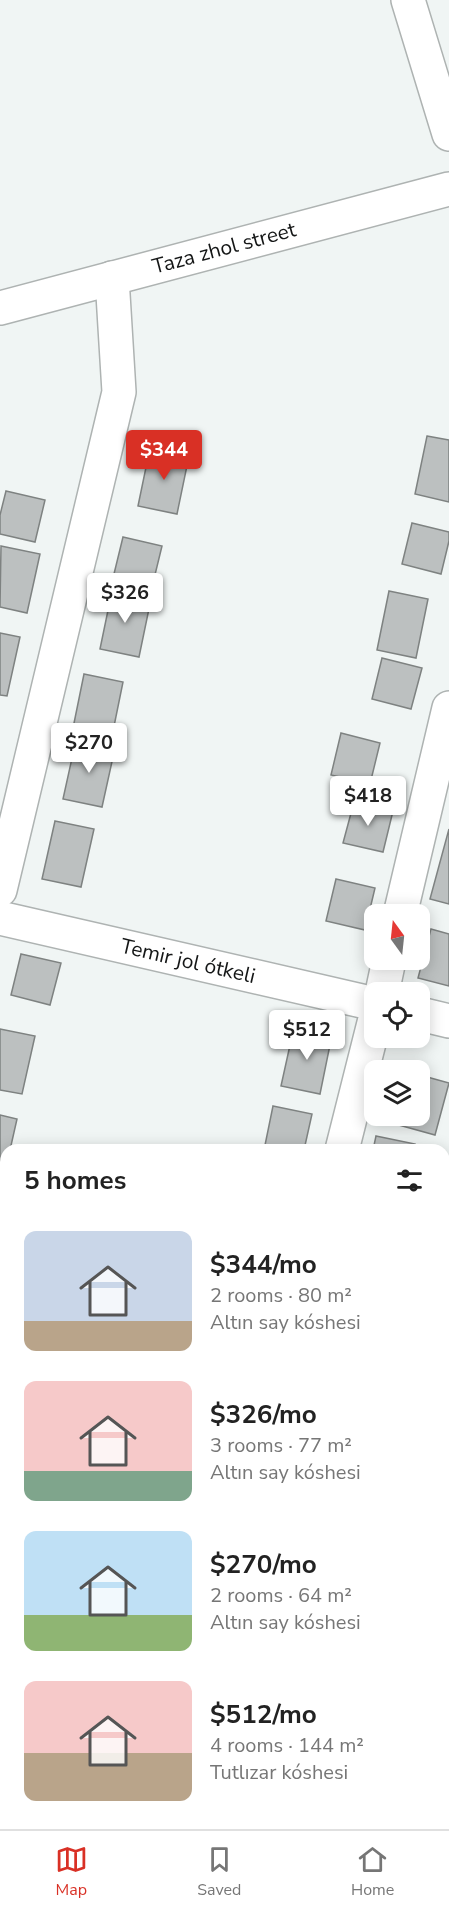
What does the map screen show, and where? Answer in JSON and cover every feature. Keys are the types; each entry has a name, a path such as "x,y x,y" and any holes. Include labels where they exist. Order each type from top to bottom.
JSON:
{"street":[{"path":"408,0 449,134"},
{"name":"Taza zhol street","path":"0,308 449,189"},
{"path":"0,890 119,392 112,278"},
{"path":"403,904 449,708"},
{"name":"Temir jol ótkeli","path":"0,918 364,1001"},
{"path":"430,1016 449,1021"},
{"path":"344,1144 368,1048"}],"building":[{"path":"427,436 449,440 449,502 415,494"},
{"path":"150,448 189,456 177,514 138,506"},
{"path":"6,491 45,500 35,542 0,534 0,515"},
{"path":"412,523 449,532 441,574 402,564"},
{"path":"123,537 162,546 152,587 113,578"},
{"path":"1,546 40,554 27,613 0,607"},
{"path":"112,591 151,599 139,657 100,649"},
{"path":"389,591 428,599 416,658 377,650"},
{"path":"0,633 20,637 7,696 0,695"},
{"path":"382,658 422,668 411,709 372,699"},
{"path":"84,674 123,682 111,741 72,733"},
{"path":"341,733 380,743 370,784 331,775"},
{"path":"76,740 115,748 102,807 63,799"},
{"path":"354,802 393,811 383,852 343,843"},
{"path":"55,821 94,829 81,887 42,879"},
{"path":"449,829 449,904 430,899"},
{"path":"336,879 375,888 371,904 364,904 364,930 326,921"},
{"path":"431,929 449,934 449,986 418,978 420,970 430,970"},
{"path":"21,954 61,963 50,1005 11,995"},
{"path":"294,1027 332,1035 320,1094 281,1086"},
{"path":"0,1029 35,1036 22,1094 0,1090"},
{"path":"430,1078 449,1083 435,1135 402,1126 430,1126"},
{"path":"273,1106 312,1114 305,1144 265,1144"},
{"path":"0,1115 17,1119 11,1144 0,1144"},
{"path":"376,1136 415,1144 374,1144"}]}
